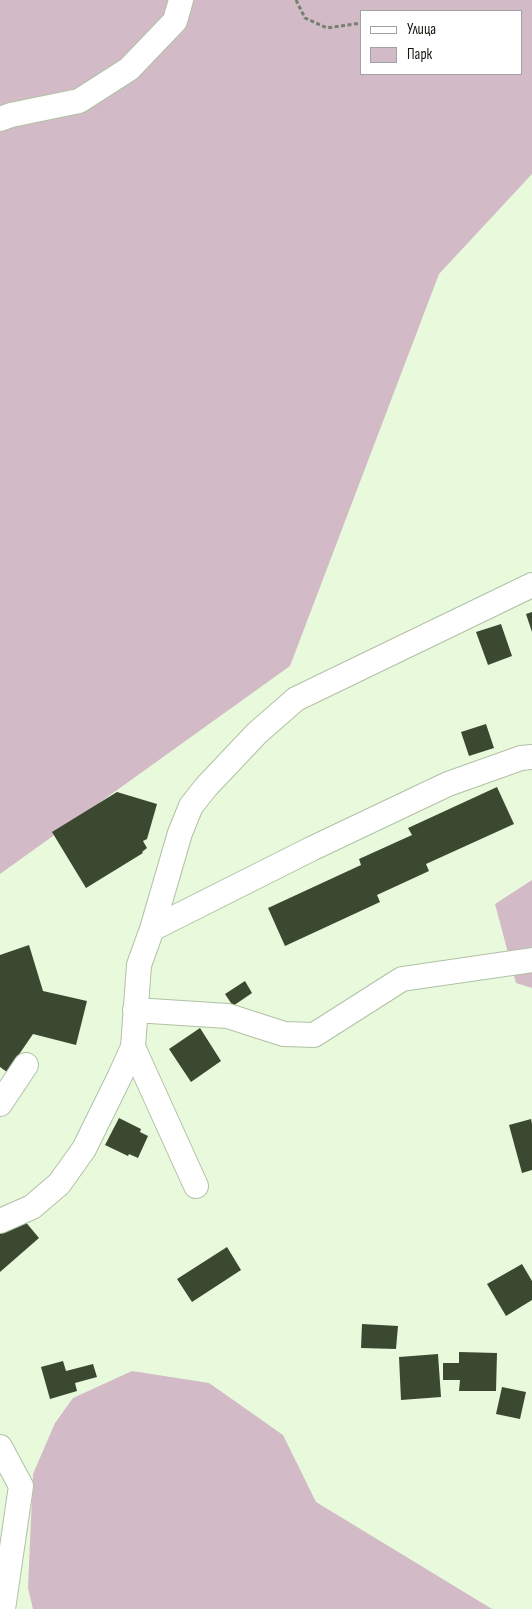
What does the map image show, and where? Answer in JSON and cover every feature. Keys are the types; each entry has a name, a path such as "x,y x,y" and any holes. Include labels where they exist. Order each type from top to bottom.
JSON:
{"street":[{"path":"0,119 10,115 79,101 129,69 175,20 181,0"},
{"path":"0,1220 32,1207 59,1184 84,1149 133,1047 139,965 152,929 180,833 191,806 206,787 257,733 296,699 532,585"},
{"path":"152,929 311,849 448,784 521,758 532,757"},
{"path":"135,1010 228,1016 284,1034 314,1035 402,979 532,960"},
{"path":"133,1047 196,1186"},
{"path":"0,1104 26,1065"},
{"path":"0,1447 22,1486 3,1609"}],"path":[{"path":"296,0 305,18 327,28 360,23"}],"green space":[{"path":"0,0 532,0 532,174 439,274 290,666 0,874"},
{"path":"532,880 532,988 516,983 495,904"},
{"path":"132,1371 209,1383 283,1435 316,1502 492,1609 33,1609 28,1588 33,1474 55,1423 73,1398"}],"building":[{"path":"532,612 532,632 526,614"},
{"path":"501,624 512,656 488,665 476,632"},
{"path":"486,724 494,748 469,756 461,732"},
{"path":"497,787 514,824 426,864 429,871 377,895 380,902 285,946 268,908 361,865 359,859 412,835 408,828"},
{"path":"117,792 157,804 147,839 143,841 147,848 143,853 86,888 52,832"},
{"path":"29,945 43,991 87,1001 76,1045 33,1034 7,1072 0,1067 0,955"},
{"path":"245,981 252,993 233,1006 225,994"},
{"path":"200,1028 221,1061 191,1082 169,1049"},
{"path":"119,1118 141,1129 140,1132 148,1136 138,1158 129,1154 128,1156 105,1145"},
{"path":"531,1119 532,1170 522,1173 509,1125"},
{"path":"19,1214 39,1238 0,1272 0,1231"},
{"path":"227,1247 241,1270 192,1302 177,1279"},
{"path":"522,1264 532,1281 532,1300 506,1316 487,1284"},
{"path":"362,1324 398,1326 396,1349 361,1348"},
{"path":"459,1352 497,1353 496,1391 459,1391 460,1380 443,1380 443,1363 459,1363"},
{"path":"438,1354 441,1397 401,1400 399,1357"},
{"path":"63,1361 66,1371 93,1364 97,1377 75,1383 77,1391 50,1399 41,1367"},
{"path":"502,1387 526,1392 520,1419 496,1414"}]}
